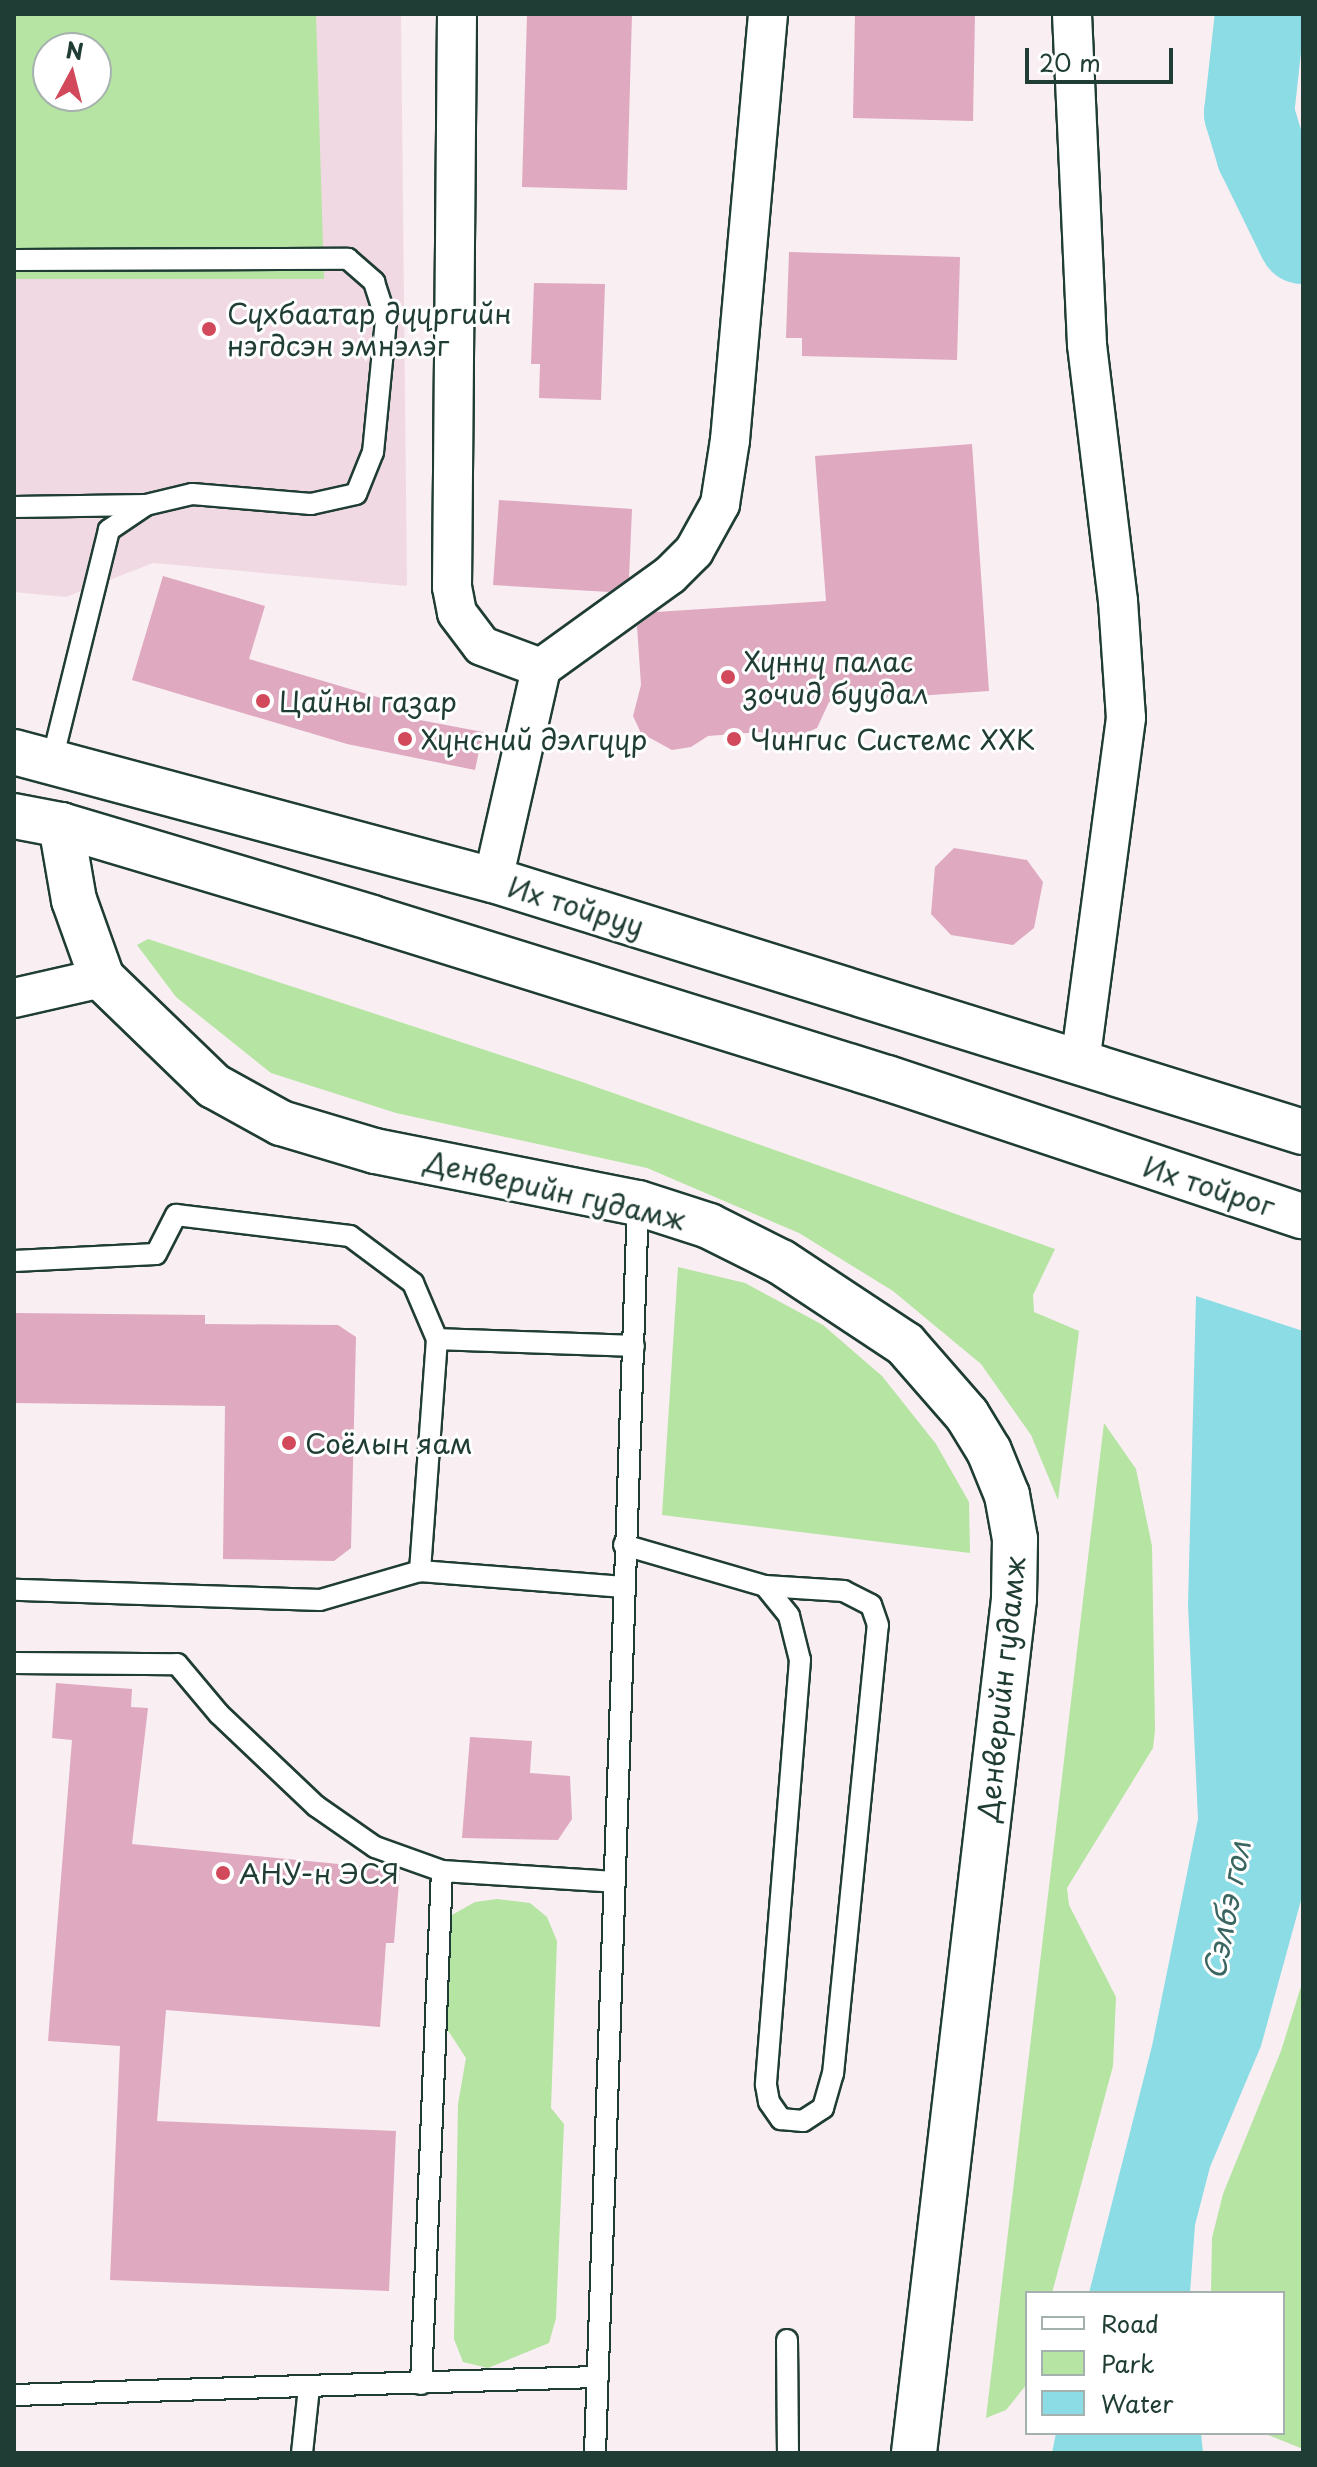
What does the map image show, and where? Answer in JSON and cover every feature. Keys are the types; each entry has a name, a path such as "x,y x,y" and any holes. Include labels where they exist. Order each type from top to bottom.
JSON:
{"main road":[{"name":"Их тойруу","path":"33,756 493,880 1303,1132"},
{"path":"14,816 61,825"},
{"name":"Денверийн гудамж","path":"61,825 74,900 102,978 214,1086 281,1123 375,1151 638,1203 709,1226 781,1262 905,1344 967,1415 1007,1495 1015,1539 1014,1599 914,2453"},
{"name":"Их тойрог","path":"61,825 887,1078 1303,1216"}],"street":[{"path":"457,14 452,587 467,632 482,646 541,668"},
{"path":"493,880 541,668 670,575 694,551 720,504 732,424 768,14"},
{"path":"1072,14 1087,345 1118,601 1126,718 1080,1063"},
{"path":"14,998 102,978"}],"lane":[{"path":"14,260 348,259 374,282 386,320 373,452 356,494 311,504 192,494 146,505 14,507"},
{"path":"33,756 109,530 146,505"},
{"path":"595,2453 638,1203"},
{"path":"14,1261 156,1254 176,1215 350,1236 413,1283 437,1339 420,1571"},
{"path":"437,1339 634,1346"},
{"path":"624,1545 765,1586 844,1591 871,1605 878,1625 833,2074 823,2108 803,2121 781,2119 769,2102 766,2085 800,1660 789,1616 765,1586"},
{"path":"14,1590 320,1600 420,1571 623,1587"},
{"path":"14,1663 177,1664 219,1714 316,1806 375,1847 442,1871 615,1882"},
{"path":"421,2384 442,1871"},
{"path":"787,2340 788,2453"},
{"path":"14,2395 598,2377"},
{"path":"302,2453 309,2387"}],"shaded area":[{"name":"Сүхбаатар дүүргийн нэгдсэн эмнэлэг","path":"14,14 401,14 407,586 153,563 66,597 14,592"}],"green space":[{"path":"14,14 316,14 324,279 14,279"},
{"path":"148,939 582,1082 1055,1249 1033,1295 1034,1312 1079,1331 1058,1500 1031,1435 981,1364 893,1291 799,1233 647,1168 396,1113 271,1073 176,997 137,945"},
{"path":"678,1267 745,1283 823,1325 882,1376 936,1444 969,1502 970,1553 662,1515"},
{"path":"1104,1423 1136,1469 1152,1546 1153,1748 1067,1888 1069,1905 1116,1997 1113,2066 1053,2291 1025,2291 1025,2386 1006,2410 986,2418"},
{"path":"497,1899 530,1903 547,1917 557,1941 551,2108 564,2124 556,2318 549,2343 488,2368 463,2362 454,2339 458,2104 466,2058 445,2026 443,1920 475,1902"},
{"path":"1303,1980 1303,2449 1268,2435 1285,2435 1285,2291 1211,2291 1212,2238 1223,2194 1281,2051"}],"water":[{"path":"1196,1296 1303,1331 1303,1893 1261,2046 1210,2167 1195,2225 1190,2291 1090,2291 1152,2046 1198,1819 1188,1605"},
{"path":"1056,2435 1201,2435 1203,2453 1052,2453"}],"building":[{"path":"527,14 632,14 627,190 522,187"},
{"path":"855,14 975,14 973,121 853,118"},
{"path":"789,252 960,257 957,360 802,356 802,338 786,338"},
{"path":"534,283 605,284 601,400 539,398 540,364 531,364"},
{"path":"972,444 989,691 829,702 817,728 785,742 760,732 708,736 691,747 672,750 641,733 633,716 641,685 637,626 656,612 826,601 815,456"},
{"path":"499,500 632,509 629,578 609,592 493,585"},
{"path":"163,576 265,606 249,659 411,707 409,718 483,732 475,770 347,744 132,680"},
{"path":"954,848 1027,860 1043,882 1034,928 1013,945 951,935 931,914 935,867"},
{"name":"Соёлын яам","path":"14,1313 205,1315 205,1324 338,1325 356,1337 351,1548 334,1561 223,1559 225,1406 14,1403"},
{"path":"56,1683 132,1689 131,1707 148,1708 132,1844 400,1870 394,1943 386,1943 380,2027 166,2010 157,2121 396,2131 389,2291 110,2280 120,2046 48,2041 72,1740 52,1738"},
{"path":"470,1737 532,1741 530,1773 570,1776 572,1819 558,1840 462,1838"}],"waterway":[{"name":"Сэлбэ гол","path":"1260,14 1249,113 1261,153 1303,239"}],"place":[{"name":"Сүхбаатар дүүргийн нэгдсэн эмнэлэг","path":"209,329"},
{"name":"Хүннү палас зочид буудал","path":"728,677"},
{"name":"Цайны газар","path":"263,701"},
{"name":"Хүнсний дэлгүүр","path":"405,739"},
{"name":"Чингис Системс ХХК","path":"734,739"},
{"name":"Соёлын яам","path":"289,1443"},
{"name":"АНУ-н ЭСЯ","path":"223,1873"}]}
